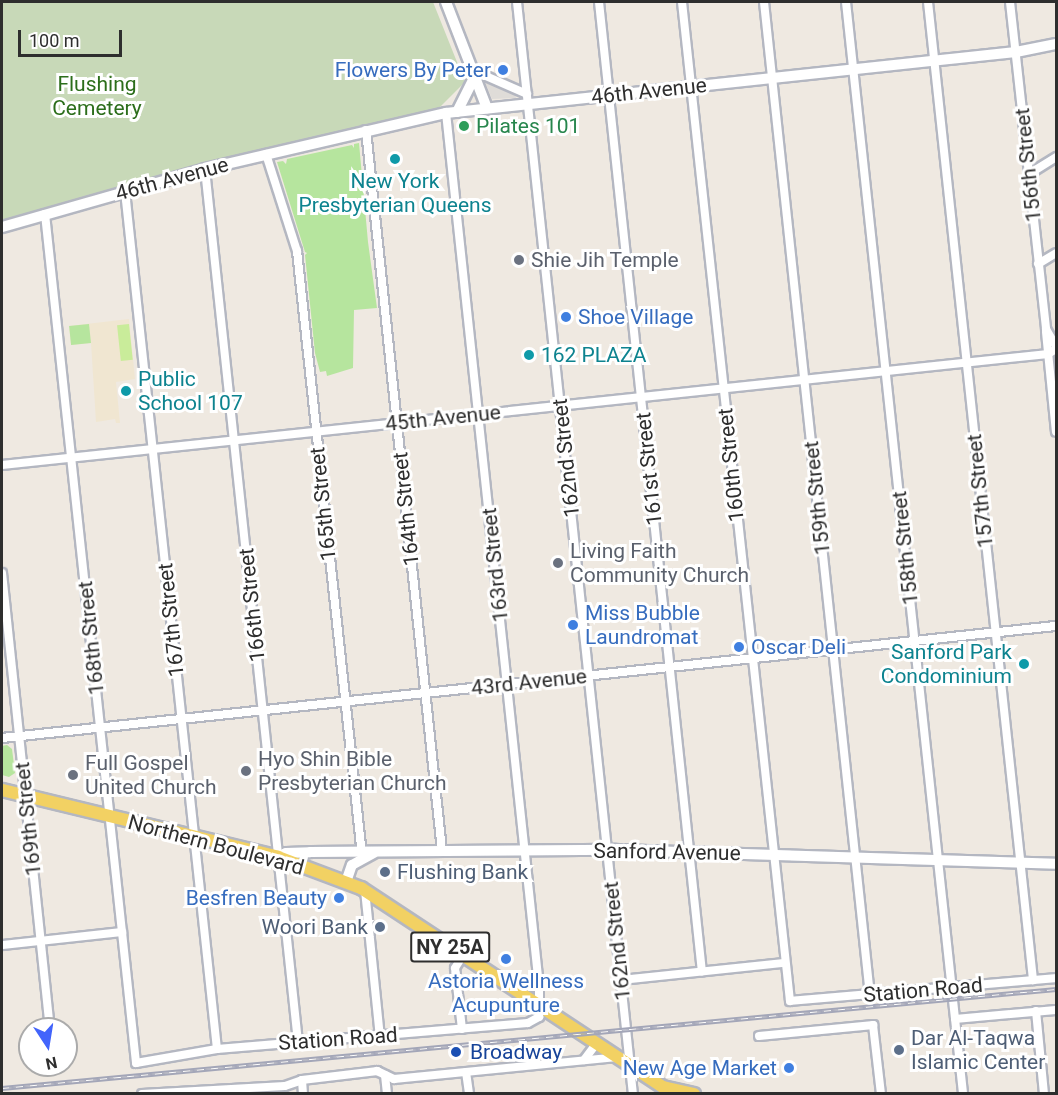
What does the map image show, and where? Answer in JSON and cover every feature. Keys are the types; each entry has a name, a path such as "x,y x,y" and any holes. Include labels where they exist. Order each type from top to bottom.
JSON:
{"main road":[{"name":"Northern Boulevard","path":"2,790 278,857 363,889 464,956 539,1011 597,1043 669,1091 694,1094"}],"street":[{"path":"446,2 487,108"},
{"name":"162nd Street","path":"517,2 633,1094"},
{"name":"161st Street","path":"599,2 702,972"},
{"name":"160th Street","path":"682,2 784,963 790,1001"},
{"name":"159th Street","path":"764,2 870,995"},
{"name":"158th Street","path":"846,2 963,1094"},
{"name":"157th Street","path":"928,2 1033,980"},
{"name":"156th Street","path":"1010,2 1056,432"},
{"name":"46th Avenue","path":"2,227 125,191 266,154 366,130 527,99 609,95 691,87 1016,52 1056,44"},
{"path":"474,73 527,99"},
{"path":"452,113 474,73"},
{"name":"163rd Street","path":"452,113 479,414 525,850 539,1011"},
{"name":"164th Street","path":"366,130 442,851"},
{"name":"165th Street","path":"266,154 297,250 362,854"},
{"path":"1029,174 1056,157"},
{"name":"166th Street","path":"205,169 298,1042"},
{"name":"167th Street","path":"125,191 217,1049"},
{"name":"168th Street","path":"45,214 136,1063"},
{"path":"1038,264 1056,253"},
{"name":"156th Street","path":"1046,329 1056,347"},
{"path":"1048,354 1056,347"},
{"name":"45th Avenue","path":"2,465 1048,354"},
{"name":"169th Street","path":"2,573 49,1017"},
{"name":"43rd Avenue","path":"2,738 1056,626"},
{"name":"Sanford Avenue","path":"278,857 286,853 608,850 1056,864"},
{"path":"346,882 352,865 362,854"},
{"path":"363,889 380,1037"},
{"path":"2,945 122,932"},
{"path":"462,1029 455,968 464,956"},
{"path":"621,980 784,963"},
{"name":"Station Road","path":"790,1001 1056,978"},
{"path":"955,1019 1056,1010"},
{"name":"Station Road","path":"136,1063 217,1049 528,1023 539,1011"},
{"path":"1036,1011 1044,1094"},
{"path":"759,1036 873,1024 881,1094"},
{"path":"584,1060 597,1043"},
{"path":"142,1094 222,1092 285,1086 302,1080 377,1071 394,1079 619,1057"},
{"path":"466,1072 469,1094"},
{"path":"385,1075 387,1094"},
{"path":"302,1080 303,1094"}],"shaded area":[{"path":"484,79 515,94 516,98 492,99"},
{"path":"129,319 135,379 116,382 120,423 116,423 115,419 96,422 91,343 71,345 69,326"}],"green space":[{"name":"Flushing Cemetery","path":"2,2 433,2 465,82 439,108 267,148 2,221"},
{"path":"359,143 377,308 354,310 353,368 327,376 326,371 320,372 315,353 305,255 307,253 277,162 283,161 286,164 287,159 352,145 354,148 354,144"},
{"path":"89,324 91,343 71,345 69,326"},
{"path":"129,324 133,360 121,361 117,325"},
{"path":"7,745 12,749 15,773 9,777 2,775 2,746"}],"railway":[{"path":"2,1088 1056,989"}],"place":[{"name":"Flowers By Peter","path":"503,70"},
{"name":"Pilates 101","path":"464,126"},
{"name":"New York Presbyterian Queens","path":"395,159"},
{"name":"Shie Jih Temple","path":"519,260"},
{"name":"Shoe Village","path":"566,317"},
{"name":"162 PLAZA","path":"529,355"},
{"name":"Public School 107","path":"126,391"},
{"name":"Living Faith Community Church","path":"558,563"},
{"name":"Miss Bubble Laundromat","path":"573,625"},
{"name":"Oscar Deli","path":"739,647"},
{"name":"Sanford Park Condominium","path":"1024,664"},
{"name":"Hyo Shin Bible Presbyterian Church","path":"246,771"},
{"name":"Full Gospel United Church","path":"73,775"},
{"name":"Flushing Bank","path":"385,872"},
{"name":"Besfren Beauty","path":"339,898"},
{"name":"Woori Bank","path":"380,927"},
{"name":"Astoria Wellness Acupunture","path":"506,959"},
{"name":"Dar Al-Taqwa Islamic Center","path":"899,1050"},
{"name":"Broadway","path":"456,1052"},
{"name":"New Age Market","path":"789,1068"}]}
